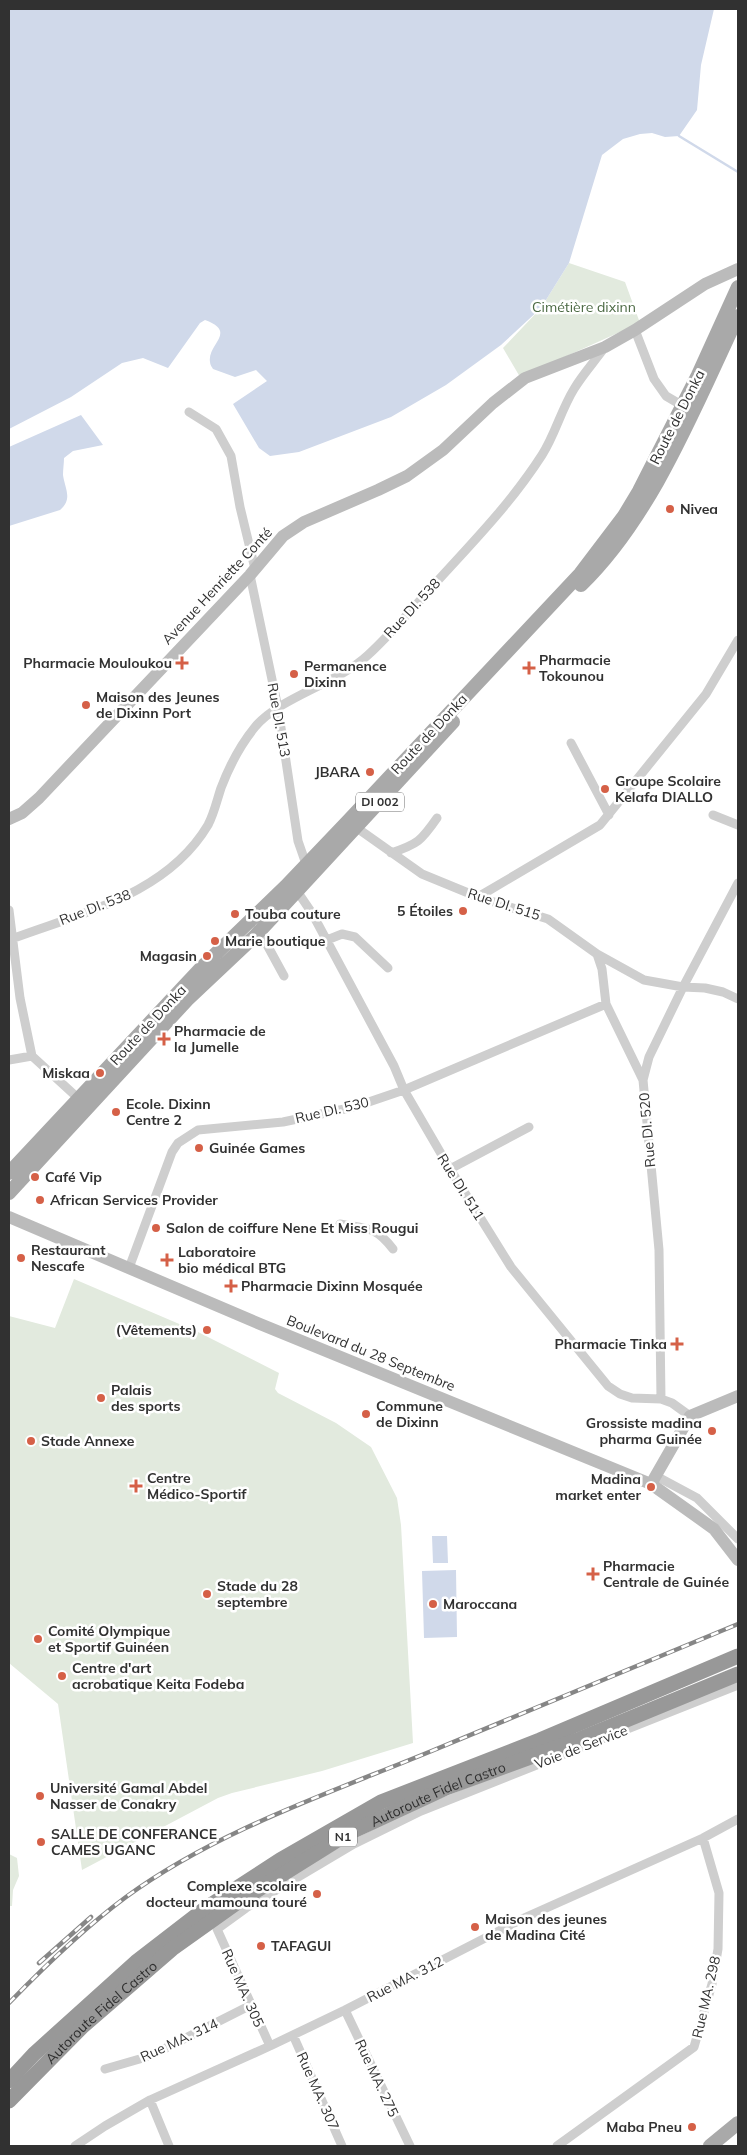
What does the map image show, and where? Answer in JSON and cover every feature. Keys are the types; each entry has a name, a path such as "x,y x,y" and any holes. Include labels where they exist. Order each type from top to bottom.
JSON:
{"highway":[{"path":"382,1802 478,1755 584,1713 738,1646"},
{"name":"Autoroute Fidel Castro","path":"9,2081 72,2018 136,1962 206,1908 280,1860 382,1802 540,1740 738,1656"},
{"name":"Autoroute Fidel Castro","path":"9,2101 83,2026 172,1949 238,1902 349,1833 446,1788 580,1739 738,1674"},
{"path":"83,2026 138,1983 217,1929"}],"main road":[{"name":"Avenue Henriette Conté","path":"9,818 22,813 39,798 253,572 283,536 304,522 407,476 443,450 493,403 525,378 605,347 706,284 738,269"},
{"name":"Route de Donka","path":"9,1193 181,1007 256,935 357,828 547,618 601,563 628,529 694,412 703,377 738,287"},
{"name":"Route de Donka","path":"9,1173 202,967 306,864 580,574 624,516 682,406 703,377 738,316"},
{"name":"Boulevard du 28 Septembre","path":"9,1217 267,1327 654,1480 714,1529 738,1560"},
{"path":"654,1480 690,1416 738,1396"},
{"path":"710,2146 738,2123"}],"street":[{"path":"635,330 654,379 666,396 682,406"},
{"name":"Rue DI. 538","path":"14,938 130,894 164,874 192,848 209,823 222,785 240,750 256,726 278,708 339,676 367,656 503,509 543,453 574,389 605,347"},
{"name":"Rue DI. 513","path":"189,412 216,429 231,456 278,708 298,841 306,864"},
{"path":"478,897 600,825 706,694 738,640"},
{"path":"571,743 610,815"},
{"path":"713,815 738,826"},
{"path":"392,853 411,847 423,839 437,818"},
{"name":"Rue DI. 515","path":"357,828 422,874 478,897 548,919 597,954 644,980 714,990 738,999"},
{"name":"Rue DI. 520","path":"660,1399 659,1250 643,1080 649,1057 738,882"},
{"name":"Rue DI. 511","path":"297,891 312,913 394,1066 404,1090 450,1169 512,1267 608,1386 620,1394 632,1398 660,1399 672,1403 690,1416"},
{"path":"9,910 20,998 32,1056 79,1100"},
{"path":"326,940 342,934 355,937 388,968"},
{"path":"256,935 266,943 284,976"},
{"path":"597,954 602,969 606,1004 643,1080"},
{"name":"Rue DI. 530","path":"129,1268 172,1152 178,1143 187,1136 198,1130 283,1122 354,1107 404,1090 606,1004"},
{"path":"9,1060 32,1056"},
{"path":"450,1169 529,1127"},
{"path":"340,1224 374,1230 384,1237 394,1249"},
{"path":"654,1480 697,1498 738,1539"},
{"name":"Voie de Service","path":"217,1929 246,1908 354,1844 421,1811 738,1685"},
{"name":"Rue MA. 312","path":"75,2146 150,2100 294,2035 524,1918 703,1838 738,1818"},
{"name":"Rue MA. 298","path":"557,2146 694,2047 712,1984 718,1949 719,1893 703,1838"},
{"name":"Rue MA. 305","path":"217,1929 270,2046"},
{"name":"Rue MA. 314","path":"105,2069 150,2056 250,2005"},
{"name":"Rue MA. 275","path":"345,2010 410,2146"},
{"name":"Rue MA. 307","path":"294,2035 342,2146"},
{"path":"150,2100 169,2146"}],"green space":[{"name":"Cimétière dixinn","path":"569,263 625,282 640,323 520,377 503,348 541,308"},
{"name":"Stade du 28 septembre","path":"74,1279 198,1332 279,1373 275,1389 278,1393 336,1423 371,1447 397,1498 401,1525 413,1743 322,1771 218,1798 82,1870 58,1704 9,1663 9,1316 55,1328"},
{"path":"9,1854 17,1858 19,1876 13,1890 12,1906 9,1906"}],"water":[{"path":"9,9 714,9 701,65 697,110 679,136 665,137 652,133 640,134 623,139 602,155 569,263 541,308 501,345 446,385 391,417 299,452 270,456 259,448 233,404 267,381 256,370 235,377 213,369 210,363 210,356 220,334 219,329 215,325 205,320 200,323 168,368 143,358 122,363 71,397 9,429"},
{"path":"81,415 103,445 73,451 64,458 63,475 67,498 64,506 60,510 9,526 9,447"},
{"path":"432,1536 447,1536 448,1563 433,1563"},
{"path":"456,1570 457,1637 424,1638 422,1571"}],"waterway":[{"path":"679,136 738,172"}],"railway":[{"path":"9,2003 65,1948 110,1909 161,1873 236,1832 738,1624"},
{"path":"39,1963 91,1917"}],"place":[{"name":"Nivea","path":"670,509"},
{"name":"Pharmacie Mouloukou","path":"182,663"},
{"name":"Pharmacie Tokounou","path":"529,668"},
{"name":"Permanence Dixinn","path":"294,674"},
{"name":"Maison des Jeunes de Dixinn Port","path":"86,705"},
{"name":"JBARA","path":"370,772"},
{"name":"Groupe Scolaire Kelafa DIALLO","path":"605,789"},
{"name":"5 Étoiles","path":"463,911"},
{"name":"Touba couture","path":"235,914"},
{"name":"Marie boutique","path":"215,941"},
{"name":"Magasin","path":"207,956"},
{"name":"Pharmacie de la Jumelle","path":"164,1039"},
{"name":"Miskaa","path":"100,1073"},
{"name":"Ecole. Dixinn Centre 2","path":"116,1112"},
{"name":"Guinée Games","path":"199,1148"},
{"name":"Café Vip","path":"35,1177"},
{"name":"African Services Provider","path":"40,1200"},
{"name":"Salon de coiffure Nene Et Miss Rougui","path":"156,1228"},
{"name":"Restaurant Nescafe","path":"21,1258"},
{"name":"Laboratoire bio médical BTG","path":"167,1260"},
{"name":"Pharmacie Dixinn Mosquée","path":"231,1286"},
{"name":"(Vêtements)","path":"207,1330"},
{"name":"Pharmacie Tinka","path":"677,1344"},
{"name":"Palais des sports","path":"101,1398"},
{"name":"Commune de Dixinn","path":"366,1414"},
{"name":"Grossiste madina pharma Guinée","path":"712,1431"},
{"name":"Stade Annexe","path":"31,1441"},
{"name":"Centre Médico-Sportif","path":"136,1486"},
{"name":"Madina market enter","path":"651,1487"},
{"name":"Pharmacie Centrale de Guinée","path":"593,1574"},
{"name":"Stade du 28 septembre","path":"207,1594"},
{"name":"Maroccana","path":"433,1604"},
{"name":"Comité Olympique et Sportif Guinéen","path":"38,1639"},
{"name":"Centre d'art acrobatique Keita Fodeba","path":"62,1676"},
{"name":"Université Gamal Abdel Nasser de Conakry","path":"40,1796"},
{"name":"SALLE DE CONFERANCE CAMES UGANC","path":"41,1842"},
{"name":"Complexe scolaire docteur mamouna touré","path":"317,1894"},
{"name":"Maison des jeunes de Madina Cité","path":"475,1927"},
{"name":"TAFAGUI","path":"261,1946"},
{"name":"Maba Pneu","path":"692,2127"}]}
